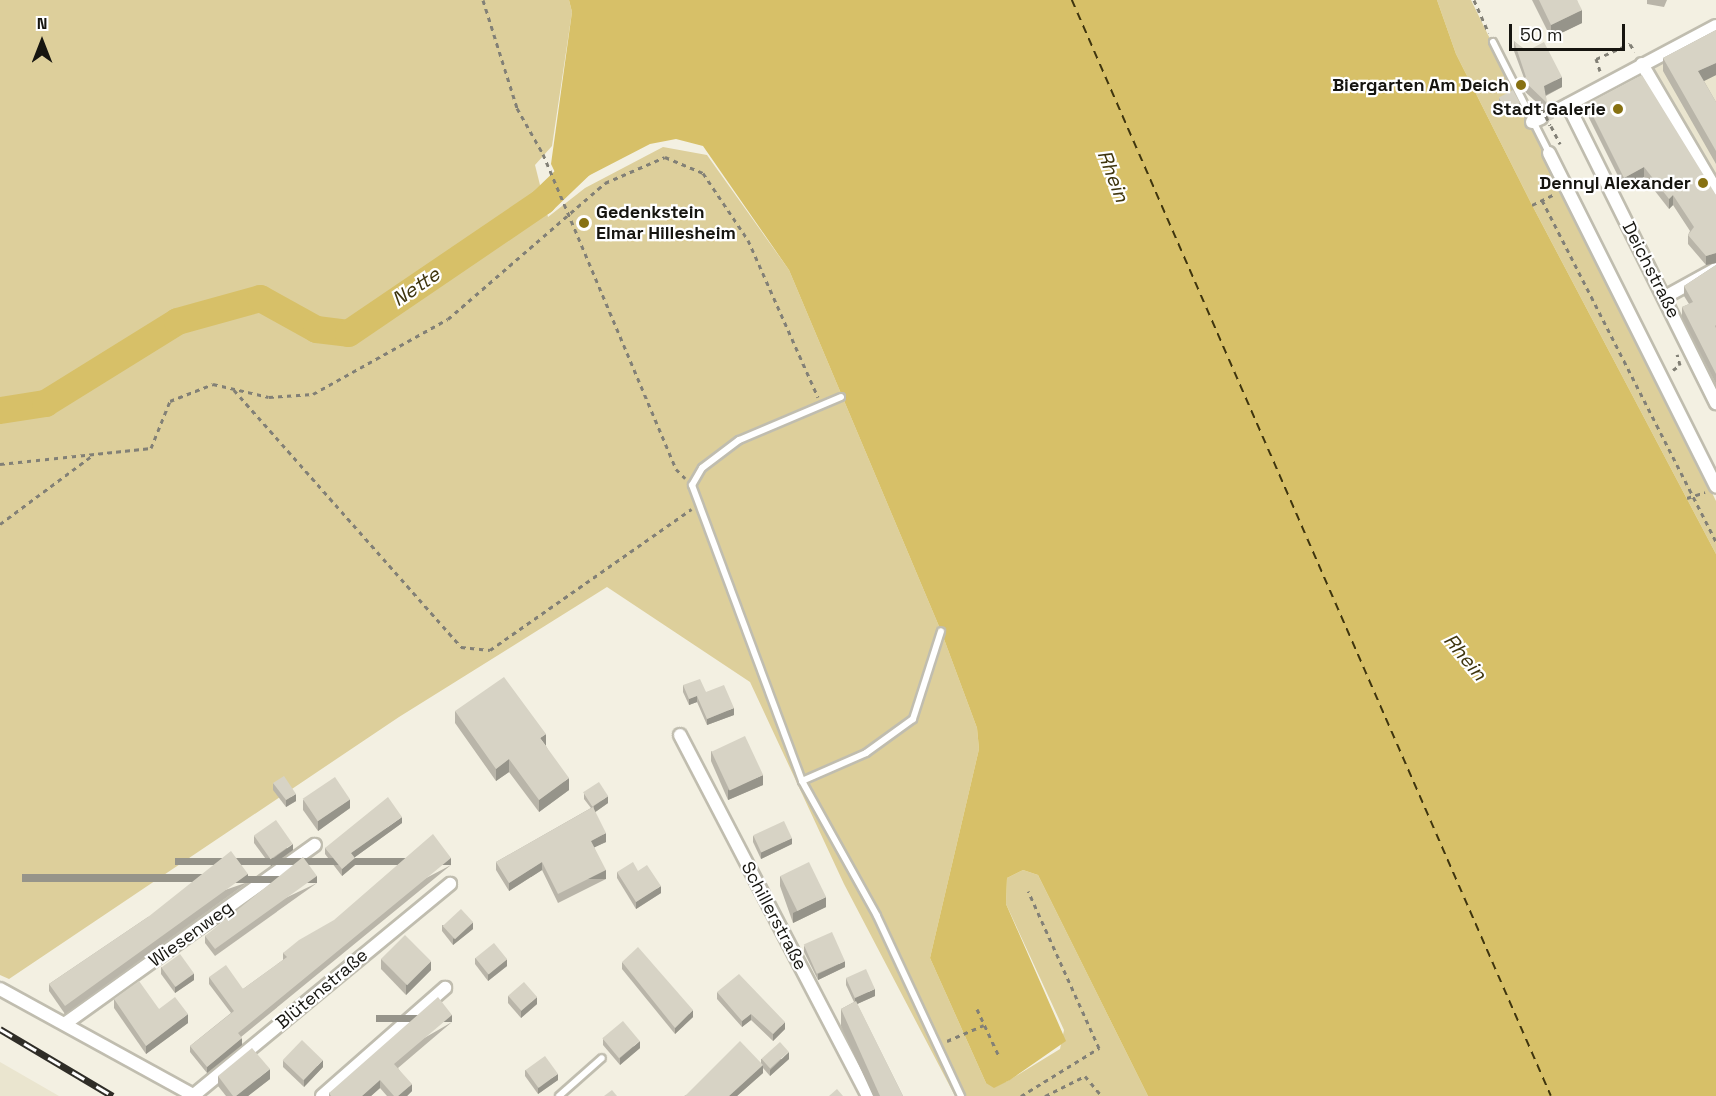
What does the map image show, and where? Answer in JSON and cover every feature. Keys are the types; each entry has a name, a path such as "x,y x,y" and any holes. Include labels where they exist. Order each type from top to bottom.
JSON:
{"street":[{"path":"1716,26 1642,64 1716,190"},
{"name":"Deichstraße","path":"1642,64 1564,107 1665,297 1716,403"},
{"path":"1549,153 1568,187 1716,488"},
{"path":"1665,297 1716,269"},
{"name":"Schillerstraße","path":"680,735 868,1096"},
{"name":"Wiesenweg","path":"66,1023 315,845"},
{"name":"Blütenstraße","path":"195,1096 450,884"},
{"path":"322,1096 445,988"},
{"path":"0,989 66,1023 195,1096"}],"lane":[{"path":"1493,42 1541,118 1549,153"},
{"path":"841,397 739,440 702,468 692,485 696,506 802,781 876,916 961,1096"},
{"path":"802,781 866,753 913,719 941,631"},
{"path":"559,1096 602,1058"}],"path":[{"path":"483,0 517,108 543,154 676,469 692,485"},
{"path":"1474,0 1493,42"},
{"path":"1592,75 1601,71 1596,59 1630,44 1642,64"},
{"path":"0,464 151,448 177,394 213,384 269,397 313,394 448,319 605,183 665,157 703,173 748,240 821,405"},
{"path":"1532,205 1568,187"},
{"path":"1542,200 1716,541"},
{"path":"1673,369 1680,365 1675,355"},
{"path":"233,388 461,647 489,650 696,506"},
{"path":"0,524 94,454"},
{"path":"1687,498 1716,488"},
{"path":"1022,1096 1099,1048 1028,891"},
{"path":"977,1010 998,1054"},
{"path":"937,1045 984,1025"},
{"path":"1045,1096 1085,1076 1102,1096"}],"shaded area":[{"path":"0,0 569,0 572,12 552,146 535,165 548,217 585,188 663,147 707,155 789,270 941,631 977,728 979,749 930,958 986,1083 1006,1082 1060,1049 1064,1030 1006,904 1007,878 1023,870 1038,875 1148,1096 955,1096 844,884 750,682 607,587 399,717 9,979 0,975"},
{"path":"1437,0 1471,0 1716,501 1716,554 1532,205 1456,54"},
{"path":"1716,36 1716,191 1643,71"},
{"path":"0,1062 59,1096 0,1096"}],"water":[{"name":"Rhein","path":"569,0 1437,0 1456,54 1532,205 1716,554 1716,1096 1148,1096 1038,875 1023,870 1007,878 1006,904 1066,1041 1010,1080 994,1088 986,1083 930,958 979,749 977,728 941,631 789,270 703,146 676,139 650,144 563,189 551,164 572,12"}],"building":[{"path":"1539,0 1577,0 1582,10 1551,25"},
{"path":"1716,30 1716,63 1698,71 1716,102 1716,151 1663,58"},
{"path":"1514,41 1527,51 1544,42 1562,77 1544,86 1547,103 1522,79 1526,77"},
{"path":"1642,75 1716,195 1716,253 1706,256 1688,235 1694,227 1673,195 1669,199 1644,167 1624,178 1587,104"},
{"path":"1513,90 1520,103 1506,111 1499,98"},
{"path":"1716,265 1716,374 1682,307 1693,302 1684,286"},
{"path":"504,677 546,734 540,738 569,778 539,800 509,759 496,769 455,711"},
{"path":"700,679 706,692 724,685 734,708 707,719 697,696 702,694 689,699 683,685"},
{"path":"745,736 763,775 730,791 711,752"},
{"path":"284,776 296,794 286,800 273,783"},
{"path":"335,777 350,799 318,821 303,799"},
{"path":"599,782 608,796 592,807 583,792"},
{"path":"388,797 402,817 351,853 355,858 342,869 325,848"},
{"path":"593,807 606,833 591,841 606,870 558,894 542,862 509,883 496,862"},
{"path":"276,820 293,844 271,859 254,835"},
{"path":"784,821 792,838 761,853 753,835"},
{"path":"433,834 451,858 238,1033 242,1038 207,1067 190,1046 234,1011 209,977 226,965 243,989 287,957 283,953 299,940 334,920"},
{"path":"231,851 248,874 65,1006 49,984 148,917"},
{"path":"303,857 317,876 215,949 205,936"},
{"path":"633,862 638,871 647,865 661,886 636,902 617,872"},
{"path":"809,862 826,897 797,911 780,876"},
{"path":"461,909 473,922 455,939 443,926"},
{"path":"832,932 845,961 817,974 804,945"},
{"path":"405,935 431,961 407,985 381,959"},
{"path":"494,943 507,959 489,974 475,958"},
{"path":"638,947 693,1010 675,1028 622,962"},
{"path":"180,954 194,973 175,987 161,968"},
{"path":"866,969 875,989 855,998 846,978"},
{"path":"739,974 785,1022 773,1034 751,1014 742,1021 717,992"},
{"path":"139,981 159,1009 175,997 188,1014 146,1046 114,999"},
{"path":"524,982 537,997 521,1011 508,996"},
{"path":"438,997 452,1015 394,1064 412,1084 398,1096 394,1096 380,1080 362,1096 331,1096 329,1093"},
{"path":"856,1001 903,1096 880,1096 841,1009"},
{"path":"623,1021 640,1041 619,1058 602,1038"},
{"path":"302,1040 323,1060 303,1080 283,1060"},
{"path":"740,1041 763,1065 729,1096 685,1096"},
{"path":"780,1042 789,1052 770,1068 761,1059"},
{"path":"252,1048 270,1069 233,1096 218,1076"},
{"path":"545,1056 558,1074 539,1088 526,1070"},
{"path":"837,1089 843,1096 829,1096"},
{"path":"612,1090 617,1096 604,1096"}],"waterway":[{"name":"Nette","path":"0,410 45,403 177,321 260,298 316,329 348,333 542,201 586,159"}],"ferry route":[{"path":"1072,0 1551,1096"}],"tunnel":[{"path":"1541,118 1560,109"}],"railway":[{"path":"0,1029 113,1096"}],"place":[{"name":"Biergarten Am Deich","path":"1521,85"},
{"name":"Stadt Galerie","path":"1618,109"},
{"name":"Dennyl Alexander","path":"1703,183"},
{"name":"Gedenkstein Elmar Hillesheim","path":"584,223"}]}
